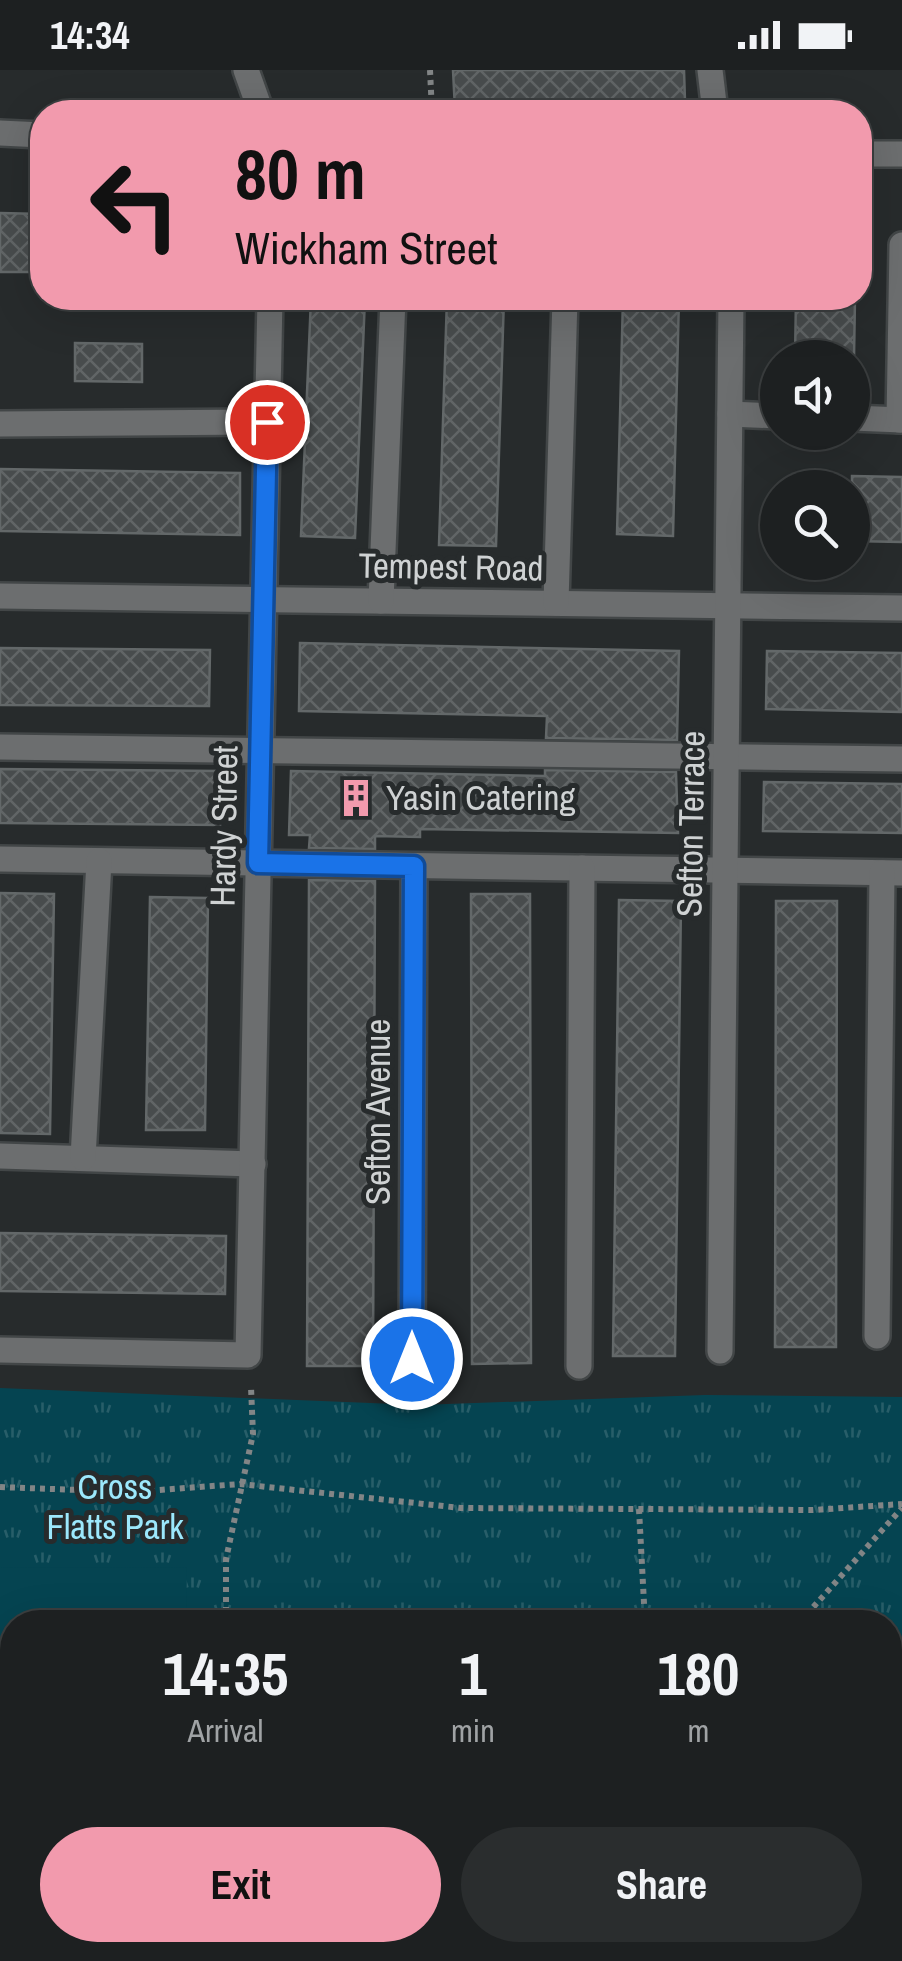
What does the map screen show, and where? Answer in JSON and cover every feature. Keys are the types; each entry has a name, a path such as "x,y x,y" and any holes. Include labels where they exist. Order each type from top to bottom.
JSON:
{"street":[{"path":"246,70 257,100"},
{"path":"710,70 713,100"},
{"path":"0,133 30,134"},
{"path":"872,154 902,154"},
{"path":"870,419 901,420 902,245"},
{"name":"Hardy Street","path":"248,1355 270,310"},
{"path":"381,601 393,310"},
{"path":"556,604 565,310"},
{"name":"Sefton Terrace","path":"720,1351 732,310"},
{"path":"730,414 760,415"},
{"path":"0,424 267,422"},
{"name":"Tempest Road","path":"0,596 902,608"},
{"path":"0,746 902,760"},
{"path":"0,859 892,873 876,1336"},
{"path":"84,1158 99,861"},
{"name":"Sefton Avenue","path":"412,1359 414,866"},
{"path":"579,1366 582,868"},
{"path":"0,1156 253,1164"},
{"path":"0,1350 248,1355"}],"path":[{"path":"430,70 431,100"},
{"path":"226,1610 226,1560 253,1434 248,1355"},
{"path":"0,1486 131,1492 240,1484 461,1508 813,1510 902,1506"},
{"path":"811,1610 902,1506"},
{"path":"639,1509 644,1610"}],"green space":[{"name":"Cross Flatts Park","path":"0,1388 419,1405 705,1395 902,1397 902,1610 0,1610"},
{"path":"187,1567 186,1610 0,1610 0,1568"}],"building":[{"path":"453,70 684,70 685,100 454,100"},
{"path":"0,213 30,214 30,272 0,272"},
{"path":"310,310 364,310 355,538 301,536"},
{"path":"447,310 504,310 496,546 439,545"},
{"path":"623,310 679,310 673,536 617,534"},
{"path":"796,310 855,310 854,340 795,340"},
{"path":"75,343 142,344 142,382 75,381"},
{"path":"0,469 240,473 240,535 0,531"},
{"path":"870,476 902,477 902,542 870,541"},
{"path":"300,643 679,651 677,740 546,738 547,716 299,711"},
{"path":"0,648 210,650 209,706 0,705"},
{"path":"767,651 902,653 902,712 766,709"},
{"path":"0,769 220,771 220,825 0,823"},
{"path":"545,770 676,772 678,833 420,829 420,837 375,836 375,849 309,848 310,835 289,835 291,771 545,776"},
{"path":"764,782 902,784 902,833 763,831"},
{"path":"309,880 375,881 373,1366 307,1366"},
{"path":"0,893 54,894 50,1134 0,1133"},
{"path":"471,894 530,894 531,1363 472,1364"},
{"path":"150,897 208,898 205,1130 146,1130"},
{"path":"619,900 681,901 675,1356 613,1356"},
{"path":"776,901 837,901 836,1347 775,1347"},
{"path":"0,1233 226,1236 225,1294 0,1291"}],"place":[{"name":"Yasin Catering","path":"356,798"}],"route":[{"path":"267,422 258,863 414,866 412,1359"}]}
